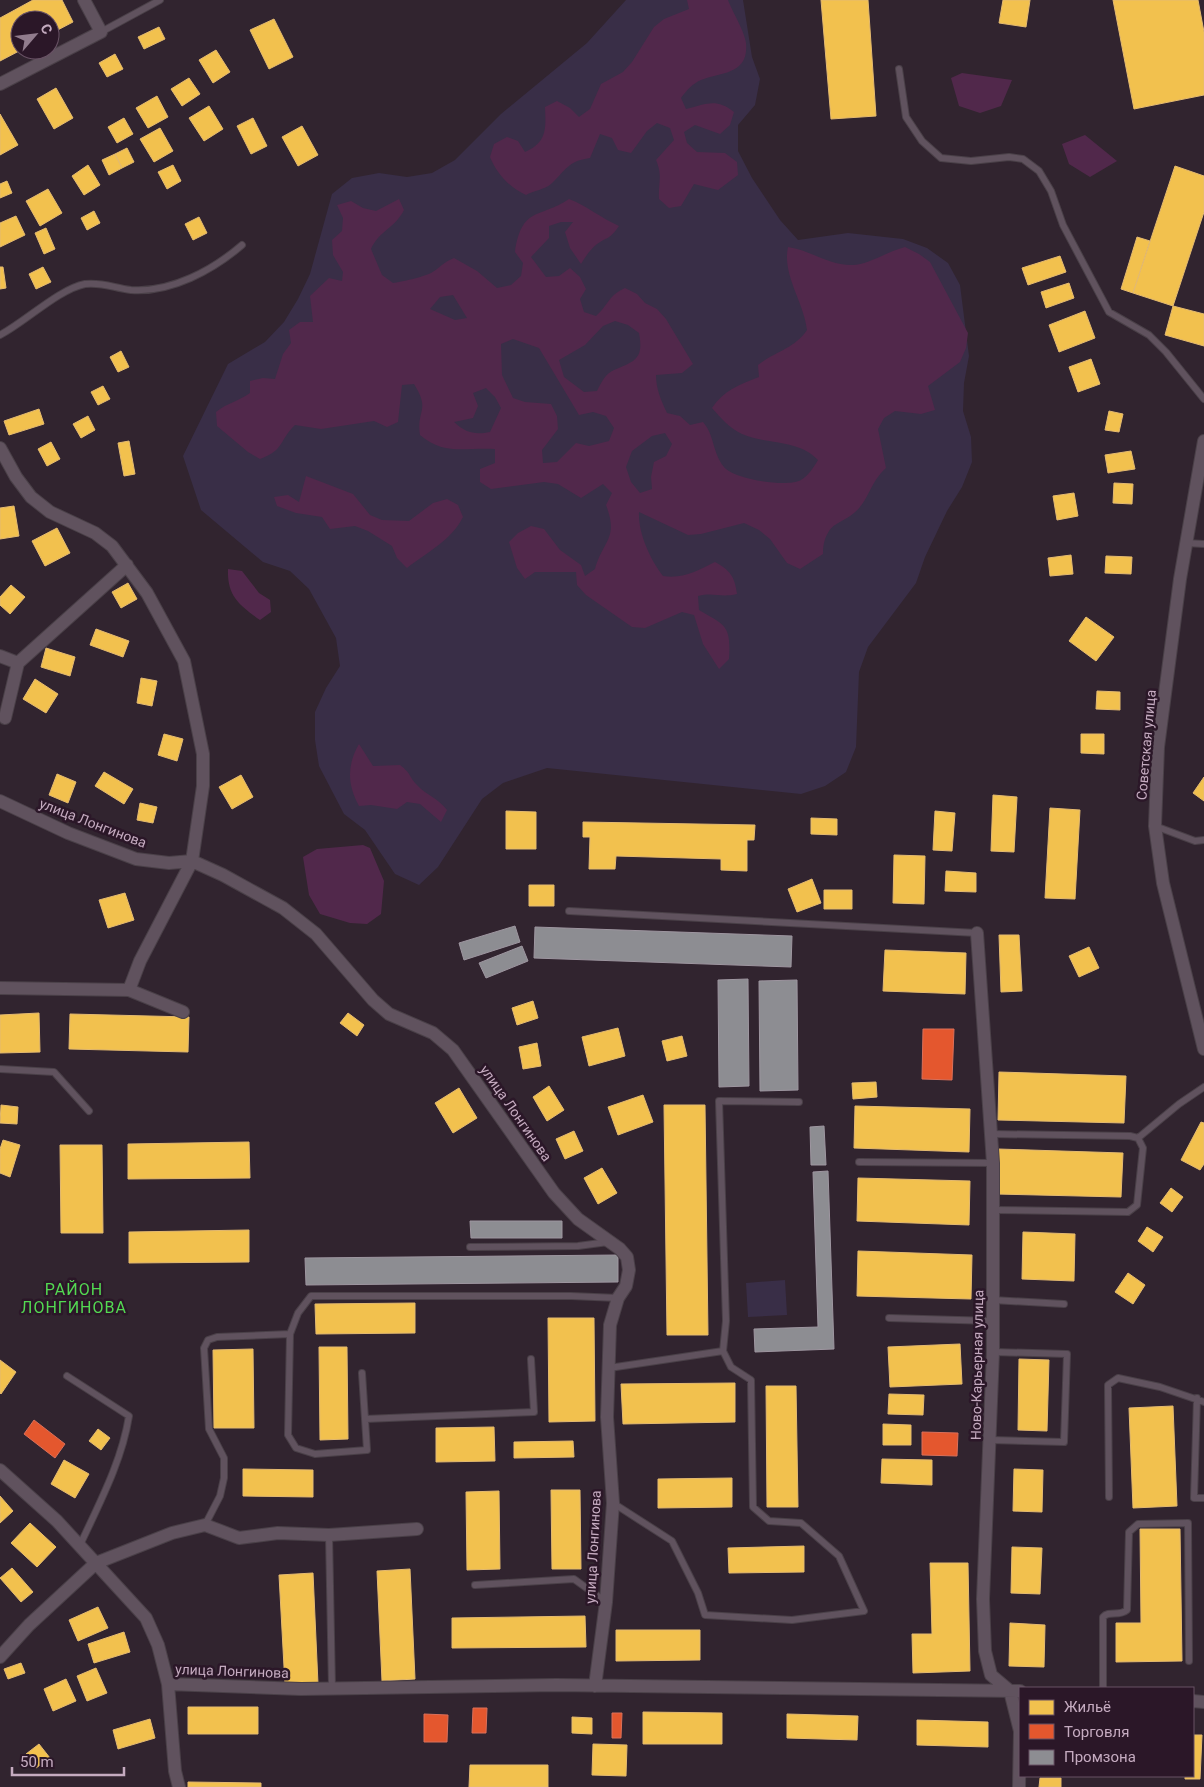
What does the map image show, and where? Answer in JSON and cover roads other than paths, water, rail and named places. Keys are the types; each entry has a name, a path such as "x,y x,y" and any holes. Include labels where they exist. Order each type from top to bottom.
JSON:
{"street":[{"path":"0,84 102,32 84,0"},
{"name":"Советская улица","path":"1204,441 1186,543 1158,747 1155,826 1163,883 1204,1049"},
{"path":"0,448 16,477 31,497 50,512 96,534 112,546 147,593 184,661 203,754 203,786 192,861 140,961 129,990"},
{"path":"5,718 18,663 126,565"},
{"path":"0,656 18,663"},
{"name":"улица Лонгинова","path":"0,801 68,833 136,859 169,863 192,861 223,875 283,908 316,934 373,1000 389,1014 433,1033 453,1050 554,1193 578,1219 628,1258 630,1270 626,1286 618,1298 610,1325 608,1417 613,1503 606,1602 595,1686"},
{"name":"Ново-Карьерная улица","path":"977,933 993,1163 993,1352 991,1440 983,1599 985,1651 991,1675 1015,1691"},
{"path":"0,988 129,990 182,1012"},
{"name":"улица Лонгинова","path":"0,1470 80,1545 146,1618 158,1645 168,1684 175,1771 180,1787"},
{"path":"0,1657 29,1625 96,1563 172,1532 204,1525 239,1538 278,1533 329,1535 417,1529"},
{"name":"улица Лонгинова","path":"168,1684 332,1688 595,1686 1015,1691"},
{"path":"1015,1691 1019,1723"}],"lane":[{"path":"102,32 160,0"},
{"path":"899,69 906,117 922,141 941,158 971,161 1009,157 1023,159 1039,171 1051,191 1063,225 1109,312 1149,335 1166,352 1204,399"},
{"path":"0,335 68,290 85,284 107,284 130,290 153,288 191,278 219,264 242,245"},
{"path":"1186,543 1204,544"},
{"path":"1155,826 1194,841 1204,840"},
{"path":"569,911 977,933"},
{"path":"0,1069 54,1072 89,1111"},
{"path":"992,1134 1138,1138 1178,1104 1204,1086"},
{"path":"613,1503 672,1541 698,1594 705,1615 792,1620 864,1611 839,1556 802,1523 769,1521 754,1507 751,1380 731,1367 723,1351 726,1321 719,1101 799,1102"},
{"path":"993,1210 1128,1212 1137,1205 1143,1148 1138,1138"},
{"path":"859,1162 993,1163"},
{"path":"470,1247 578,1246 609,1242"},
{"path":"362,1373 367,1450 315,1454 296,1448 288,1435 290,1334 298,1313 311,1296 571,1296 618,1298"},
{"path":"993,1300 1064,1304"},
{"path":"890,1318 993,1321"},
{"path":"204,1525 220,1496 224,1478 224,1458 209,1429 204,1348 208,1340 217,1337 290,1334"},
{"path":"609,1368 723,1351"},
{"path":"991,1440 1064,1442 1066,1354 993,1352"},
{"path":"365,1419 534,1412 531,1359"},
{"path":"67,1376 129,1416 126,1431 108,1483 80,1545"},
{"path":"1109,1497 1108,1385 1118,1378 1197,1398 1204,1402"},
{"path":"1197,1398 1194,1498 1204,1498"},
{"path":"1103,1687 1103,1618 1109,1614 1122,1614 1127,1610 1129,1532 1138,1524 1188,1523 1189,1661"},
{"path":"329,1535 332,1688"},
{"path":"475,1585 574,1580 606,1602"}],"district":[{"name":"РАЙОН ЛОНГИНОВА","path":"74,1298"}]}
